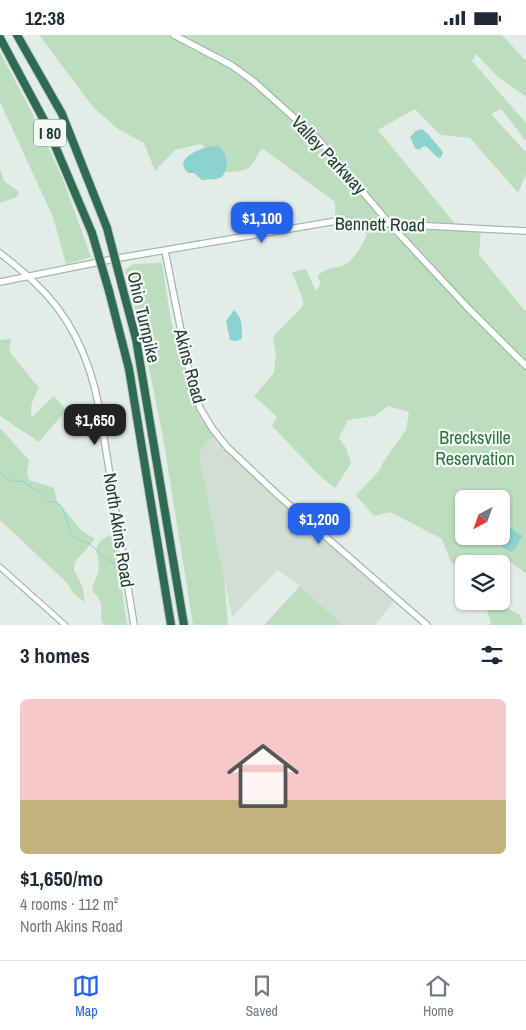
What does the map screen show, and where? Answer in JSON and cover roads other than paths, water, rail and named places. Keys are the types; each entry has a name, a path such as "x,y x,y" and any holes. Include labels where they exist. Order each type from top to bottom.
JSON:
{"highway":[{"name":"Ohio Turnpike","path":"17,35 62,114 107,228 136,339 184,625"},
{"name":"Ohio Turnpike","path":"0,38 46,122 92,233 109,291 129,369 171,625"}],"street":[{"name":"Valley Parkway","path":"174,35 231,65 252,80 318,139 389,223 468,308 526,366"},
{"name":"Bennett Road","path":"0,282 118,258 336,221 526,231"},
{"name":"Akins Road","path":"165,251 192,386 200,408 212,428 228,447 280,496 427,625"},
{"path":"0,253 28,277"},
{"name":"North Akins Road","path":"28,277 65,317 85,355 94,383 134,625"},
{"path":"0,567 65,625"}],"water":[{"path":"422,129 443,152 441,157 438,158 426,146 419,150 415,148 410,137 416,131"},
{"path":"219,146 226,157 227,165 222,177 202,180 194,173 188,173 183,163 186,158 196,151"},
{"path":"234,310 240,320 242,331 242,339 235,341 230,340 226,321"},
{"path":"510,527 522,536 515,549 511,552 500,545 510,545"}],"waterway":[{"path":"0,472 12,481 22,481 39,492 48,501 57,503 62,507 71,534 78,540 89,543 115,564"}],"park label":[{"name":"Brecksville Reservation","path":"475,448"}]}
